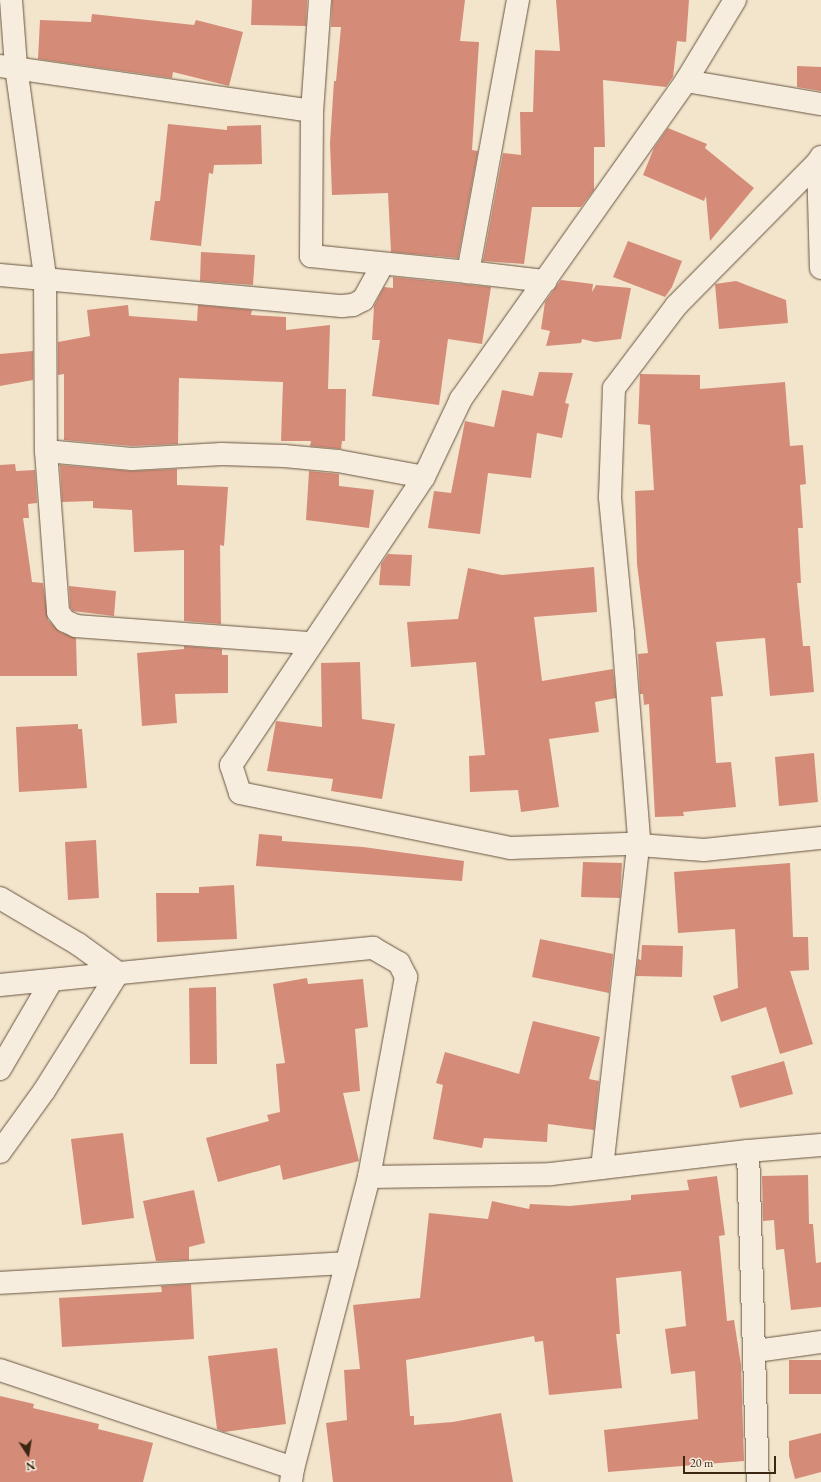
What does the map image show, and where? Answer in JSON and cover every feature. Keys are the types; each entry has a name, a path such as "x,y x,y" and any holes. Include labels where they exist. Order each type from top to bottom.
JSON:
{"street":[{"path":"12,0 8,66 45,277 46,450 55,596 58,612 65,622 76,626 310,643"},
{"path":"320,0 312,111 311,256 546,281"},
{"path":"468,272 518,0"},
{"path":"735,0 686,81 546,281 461,399 424,477 310,643 231,765 240,793 510,848 567,845 638,846 704,850 821,838"},
{"path":"8,66 312,111"},
{"path":"686,81 821,104"},
{"path":"819,160 821,268"},
{"path":"602,1168 638,846 623,633 610,497 614,388 676,306 819,160"},
{"path":"0,275 45,277 342,306 353,305 363,300 383,264"},
{"path":"46,450 132,459 222,454 284,456 338,461 424,477"},
{"path":"0,898 78,944 118,973"},
{"path":"0,985 373,948 399,962 406,977 369,1177 292,1475 0,1370"},
{"path":"2,1146 48,1085 118,973"},
{"path":"0,1069 52,980"},
{"path":"369,1177 551,1174 748,1151 821,1145"},
{"path":"748,1151 756,1351 758,1482"},
{"path":"0,1283 346,1263"},
{"path":"756,1351 821,1342"}],"building":[{"path":"252,0 307,0 306,26 251,25"},
{"path":"332,0 465,0 460,41 479,42 472,150 478,151 458,258 391,252 388,193 332,195 330,143 334,81 336,81 341,27 331,27"},
{"path":"556,0 689,0 686,42 677,41 673,77 666,87 603,80 605,147 594,147 594,190 581,207 532,207 524,264 483,261 503,153 521,155 520,112 533,112 535,50 560,51"},
{"path":"92,14 194,25 196,20 243,32 229,86 173,72 172,78 38,59 40,20 91,22"},
{"path":"797,66 821,67 821,91 797,87"},
{"path":"168,124 227,130 227,126 261,125 262,164 214,165 213,174 209,173 201,246 150,240 155,201 160,201"},
{"path":"668,128 707,144 705,148 754,188 710,241 706,196 704,201 643,175 654,148"},
{"path":"628,241 682,261 672,287 665,297 613,277"},
{"path":"201,252 255,255 253,285 200,281"},
{"path":"393,277 491,287 482,344 448,339 439,405 372,396 380,340 372,340 374,306 384,287 393,288"},
{"path":"561,280 593,284 592,292 596,285 631,288 621,339 595,342 582,339 581,343 546,346 550,331 541,329 545,302"},
{"path":"736,281 786,300 788,323 719,329 715,284"},
{"path":"128,305 129,316 197,321 198,305 252,310 251,315 286,317 286,330 330,325 328,389 346,389 345,441 342,441 341,449 310,446 311,441 281,441 283,382 179,378 178,444 132,446 64,440 64,374 58,375 58,342 90,336 87,310"},
{"path":"33,351 33,380 0,386 0,354"},
{"path":"539,372 573,373 565,403 569,404 562,438 537,433 531,478 488,473 480,534 428,528 434,491 451,493 465,421 494,427 502,390 533,396"},
{"path":"640,374 700,375 700,389 785,382 790,446 803,445 806,484 800,485 803,528 798,528 801,583 797,583 803,646 810,646 814,692 770,696 765,638 716,642 723,696 711,697 716,763 731,762 736,807 683,812 684,816 655,817 649,704 644,705 643,694 640,694 638,654 648,653 637,564 635,491 654,490 650,425 638,424"},
{"path":"15,464 16,471 35,470 37,503 28,504 29,518 23,518 32,582 43,583 48,620 60,632 76,638 77,676 0,676 0,465"},
{"path":"60,465 131,471 177,469 177,485 228,487 224,546 220,545 221,624 184,621 184,550 134,552 132,510 93,508 93,501 62,502"},
{"path":"309,471 339,474 339,486 374,490 369,528 306,520"},
{"path":"388,554 412,555 410,586 379,585 381,564"},
{"path":"594,567 597,612 534,617 542,681 613,669 616,698 595,702 599,732 549,739 559,807 521,812 518,790 470,792 469,756 485,755 476,662 411,667 407,622 458,619 468,568 502,575"},
{"path":"69,586 116,591 114,616 73,611 70,607"},
{"path":"184,646 222,649 222,655 228,655 228,693 175,694 177,723 142,726 137,653 184,649"},
{"path":"360,662 362,719 395,724 382,799 331,791 333,779 267,771 276,721 322,727 321,663"},
{"path":"78,724 78,729 82,729 87,788 19,792 16,727"},
{"path":"814,753 818,802 779,806 775,757"},
{"path":"259,834 282,836 282,841 363,847 464,861 462,881 256,866"},
{"path":"96,840 99,898 68,900 65,842"},
{"path":"583,862 622,863 620,898 581,897"},
{"path":"790,863 793,937 808,937 809,970 790,971 813,1044 780,1054 766,1007 721,1022 713,996 738,988 735,929 678,933 674,872"},
{"path":"234,885 237,939 157,942 156,893 199,893 199,887"},
{"path":"540,939 613,954 609,993 532,977"},
{"path":"642,945 683,946 682,977 636,976 638,959 641,960"},
{"path":"307,978 308,984 363,979 368,1027 355,1029 360,1091 343,1093 359,1161 283,1180 280,1165 218,1182 206,1138 269,1121 267,1115 280,1112 276,1064 285,1063 273,984"},
{"path":"216,987 217,1064 190,1064 189,988"},
{"path":"533,1021 600,1037 589,1079 599,1081 594,1130 548,1124 547,1142 484,1138 482,1148 433,1139 443,1085 436,1083 445,1052 519,1074"},
{"path":"784,1061 793,1094 740,1108 731,1076"},
{"path":"123,1133 134,1218 82,1225 71,1139"},
{"path":"808,1175 809,1224 813,1224 816,1263 821,1262 821,1307 791,1310 784,1249 776,1250 774,1220 763,1221 762,1176"},
{"path":"717,1176 725,1235 719,1236 727,1321 734,1320 741,1365 744,1461 608,1472 604,1430 698,1419 695,1371 671,1374 665,1329 686,1326 681,1271 616,1278 620,1334 616,1334 622,1388 549,1395 543,1341 535,1342 534,1336 406,1360 410,1416 414,1416 414,1425 453,1422 501,1413 513,1482 333,1482 326,1423 347,1420 344,1370 360,1369 353,1305 420,1298 429,1213 488,1219 492,1201 529,1209 530,1204 570,1206 631,1200 631,1195 689,1190 687,1180"},
{"path":"194,1190 205,1243 189,1247 189,1260 156,1261 143,1201"},
{"path":"191,1284 194,1339 62,1347 59,1298 162,1292 161,1286"},
{"path":"277,1348 286,1424 224,1432 217,1429 208,1356"},
{"path":"789,1360 821,1360 821,1394 789,1394"},
{"path":"0,1396 34,1404 33,1408 99,1424 98,1429 153,1443 143,1482 0,1482"},
{"path":"821,1433 821,1472 795,1479 789,1456 789,1441"}]}
